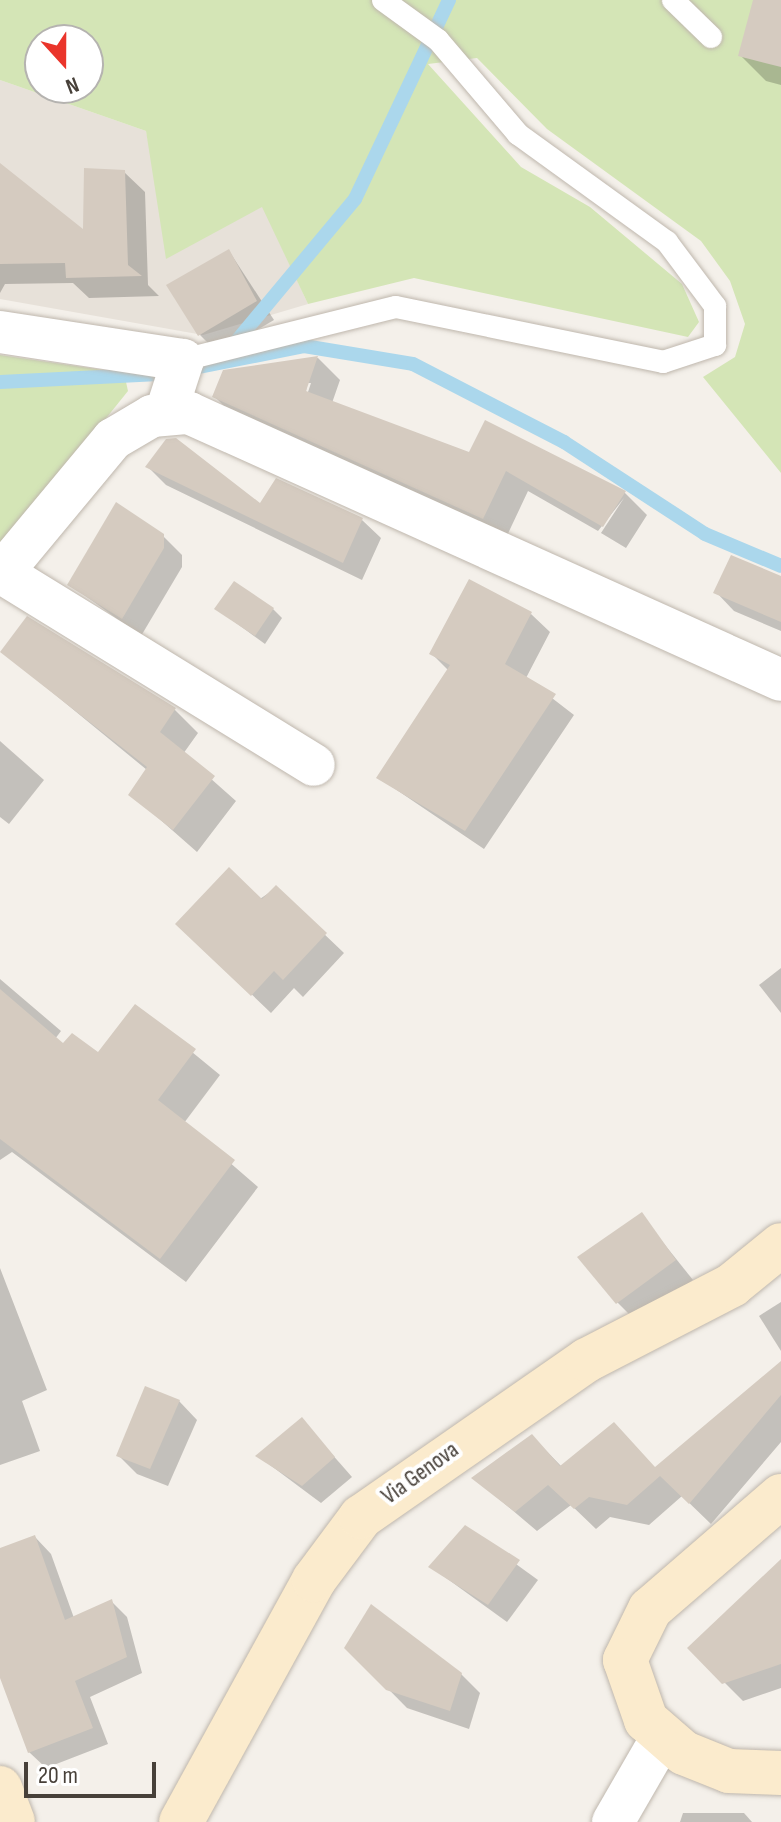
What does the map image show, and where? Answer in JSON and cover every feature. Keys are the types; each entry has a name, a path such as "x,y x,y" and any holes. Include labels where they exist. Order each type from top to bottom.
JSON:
{"main road":[{"name":"Via Genova","path":"181,1822 314,1580 361,1517 587,1360 732,1285 781,1245"},
{"path":"781,1496 650,1609 633,1634 625,1660 631,1694 662,1737 729,1771 781,1773"},
{"path":"0,1788 13,1822"}],"street":[{"path":"0,332 176,379 202,418 781,680"},
{"path":"176,379 96,454 1,574 314,765"},
{"path":"613,1822 662,1737"}],"lane":[{"path":"176,379 396,307 663,362 715,345 715,306 667,242 518,134 438,40 383,0"},
{"path":"673,0 711,37"}],"shaded area":[{"path":"0,80 24,88 24,104 69,104 146,131 154,169 263,207 308,304 203,335 0,299"}],"green space":[{"path":"0,0 781,0 781,473 703,377 735,357 745,324 730,281 701,241 547,129 477,58 428,64 521,167 590,207 682,284 699,322 688,337 414,278 308,304 262,207 166,259 146,131 69,104 104,104 104,24 24,24 24,88 0,80"},
{"path":"0,355 124,373 128,391 0,550"}],"building":[{"path":"753,0 781,0 781,67 738,56"},
{"path":"0,163 83,229 84,168 125,170 128,265 142,276 66,278 65,263 0,264"},
{"path":"229,249 257,301 198,336 166,285"},
{"path":"318,356 306,391 469,452 485,420 626,491 603,527 506,471 483,519 212,397 223,370"},
{"path":"176,438 260,503 276,478 363,518 343,563 145,467 166,439"},
{"path":"116,502 164,534 164,548 122,619 67,585"},
{"path":"731,555 781,576 781,622 713,593"},
{"path":"469,579 532,612 505,664 556,694 465,831 376,778 450,665 429,654"},
{"path":"234,581 274,608 255,636 214,609"},
{"path":"27,616 176,708 160,732 215,776 173,830 128,795 147,767 0,652"},
{"path":"229,867 262,899 276,885 327,933 283,980 274,971 251,996 175,924"},
{"path":"0,989 63,1043 72,1033 98,1052 135,1004 196,1049 158,1100 235,1160 160,1259 0,1139"},
{"path":"642,1212 676,1260 616,1304 577,1257"},
{"path":"781,1361 781,1395 689,1504 660,1476 627,1505 589,1497 574,1509 548,1485 515,1512 471,1478 532,1434 560,1466 614,1422 655,1467"},
{"path":"145,1386 180,1400 150,1469 116,1456"},
{"path":"302,1417 335,1457 302,1486 255,1456"},
{"path":"465,1525 520,1560 488,1605 428,1567"},
{"path":"35,1535 65,1620 112,1599 127,1657 75,1681 93,1728 28,1753 0,1678 0,1548"},
{"path":"781,1559 781,1664 722,1684 687,1648"},
{"path":"371,1604 462,1673 450,1711 386,1690 344,1648"}],"waterway":[{"path":"230,349 355,199 449,0"},
{"path":"184,370 304,346 413,364 564,442 705,534 781,566"},
{"path":"0,382 159,374"}]}
